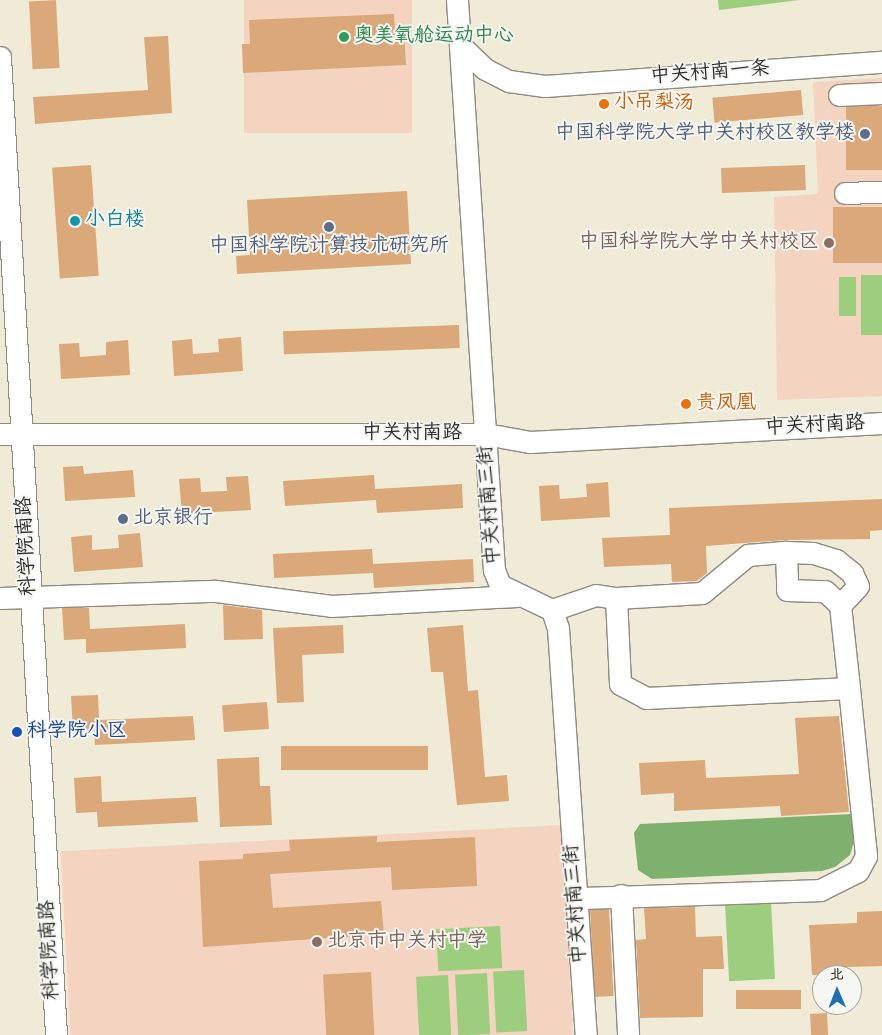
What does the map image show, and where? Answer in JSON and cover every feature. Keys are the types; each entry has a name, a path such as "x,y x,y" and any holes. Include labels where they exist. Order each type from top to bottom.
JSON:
{"street":[{"name":"中关村南三街","path":"457,0 494,570 500,586 517,596 552,610 558,628 586,1035"},
{"name":"中关村南一条","path":"461,46 485,69 509,81 545,86 882,62"},
{"name":"科学院南路","path":"0,57 56,1035"},
{"path":"839,95 882,93"},
{"path":"844,193 882,192"},
{"name":"中关村南路","path":"0,434 486,434 530,442 882,423"},
{"path":"577,898 621,895 820,890 858,870 866,856 840,605 825,591 787,590 786,552"},
{"path":"552,610 596,595 616,598 702,594 748,556 786,552 813,553 836,560 852,573 858,586 840,605"},
{"path":"0,598 216,591 331,606 517,596"},
{"path":"616,598 620,684 646,698 849,688"},
{"path":"621,895 628,1035"}],"shaded area":[{"path":"244,0 412,0 412,133 244,133"},
{"name":"中国科学院大学中关村校区","path":"882,78 882,396 777,400 774,197 818,194 813,82"},
{"name":"北京市中关村中学","path":"562,825 573,1035 70,1035 61,851"}],"green space":[{"path":"718,0 799,0 719,10"},
{"path":"861,275 882,275 882,335 861,335"},
{"path":"839,277 856,277 856,316 839,316"},
{"path":"852,814 855,838 850,855 835,867 822,871 652,879 638,870 634,833 640,824"},
{"path":"771,902 775,979 729,981 725,904"},
{"path":"500,926 502,968 438,971 436,929"},
{"path":"524,970 527,1031 496,1033 493,972"},
{"path":"487,973 490,1034 458,1035 455,975"},
{"path":"448,975 451,1035 419,1035 416,977"}],"building":[{"path":"56,0 60,68 33,69 29,1"},
{"path":"394,14 395,32 404,31 406,65 243,73 242,44 250,44 249,20"},
{"path":"168,36 172,113 35,124 33,97 148,90 144,37"},
{"path":"801,90 803,115 715,123 712,98"},
{"name":"中国科学院大学中关村校区教学楼","path":"846,106 882,106 882,170 846,170"},
{"name":"小白楼","path":"91,165 99,276 60,278 52,168"},
{"path":"805,165 806,190 722,193 721,168"},
{"name":"中国科学院计算技术研究所","path":"407,191 411,264 237,274 236,256 250,255 247,200"},
{"path":"833,207 882,207 882,263 833,263"},
{"path":"459,325 460,348 284,354 283,331"},
{"path":"241,337 243,371 174,376 172,341 192,339 193,354 219,352 218,339"},
{"path":"128,340 130,375 61,379 59,344 79,343 80,357 106,355 106,342"},
{"path":"83,466 84,474 133,470 135,497 65,501 63,467"},
{"path":"374,475 375,489 462,484 463,508 377,513 376,500 285,506 283,481"},
{"path":"248,476 251,510 182,514 179,479 200,478 201,492 227,491 226,477"},
{"path":"608,482 610,517 541,521 539,486 559,485 560,499 587,497 586,484"},
{"path":"882,499 882,530 870,531 870,539 785,540 706,546 707,573 697,581 672,582 671,564 604,567 602,538 670,535 669,508"},
{"path":"140,533 143,567 74,572 71,537 92,535 92,550 119,548 118,535"},
{"path":"372,549 373,564 473,559 474,582 374,588 373,573 274,578 273,554"},
{"path":"223,605 262,610 263,639 224,640"},
{"path":"62,608 89,608 90,629 185,624 186,648 86,653 86,639 64,640"},
{"path":"343,625 344,653 302,655 304,702 277,703 273,628"},
{"path":"463,625 468,691 478,690 485,777 507,775 509,801 457,805 443,672 431,672 427,628"},
{"path":"98,695 99,720 193,716 195,740 95,745 94,730 73,731 71,696"},
{"path":"267,702 269,729 224,732 222,705"},
{"path":"839,716 849,812 781,816 780,806 674,811 674,793 641,795 639,763 705,760 706,778 799,774 795,718"},
{"path":"281,746 428,746 428,770 281,770"},
{"path":"259,757 260,786 270,786 272,825 220,827 217,759"},
{"path":"101,776 102,802 196,797 198,822 98,827 97,812 76,813 74,778"},
{"path":"377,836 377,842 475,837 477,886 392,890 391,867 270,874 273,908 381,901 384,934 203,947 199,861 243,859 243,854 290,851 289,840"},
{"path":"695,907 696,937 722,936 724,969 703,969 703,1017 640,1018 636,940 646,939 644,908"},
{"path":"609,909 614,996 595,997 590,910"},
{"path":"882,911 882,966 812,965 812,975 809,925 857,923 857,912"},
{"path":"371,972 374,1035 326,1035 323,975"},
{"path":"736,990 801,990 801,1009 736,1009"},
{"path":"810,1014 827,1015 828,1035 811,1035"}],"place":[{"name":"奥美氧舱运动中心","path":"344,37"},
{"name":"小吊梨汤","path":"604,104"},
{"name":"中国科学院大学中关村校区教学楼","path":"865,134"},
{"name":"小白楼","path":"75,221"},
{"name":"中国科学院计算技术研究所","path":"329,227"},
{"name":"中国科学院大学中关村校区","path":"829,243"},
{"name":"贵凤凰","path":"686,404"},
{"name":"北京银行","path":"123,519"},
{"name":"科学院小区","path":"17,732"},
{"name":"北京市中关村中学","path":"317,942"}]}
